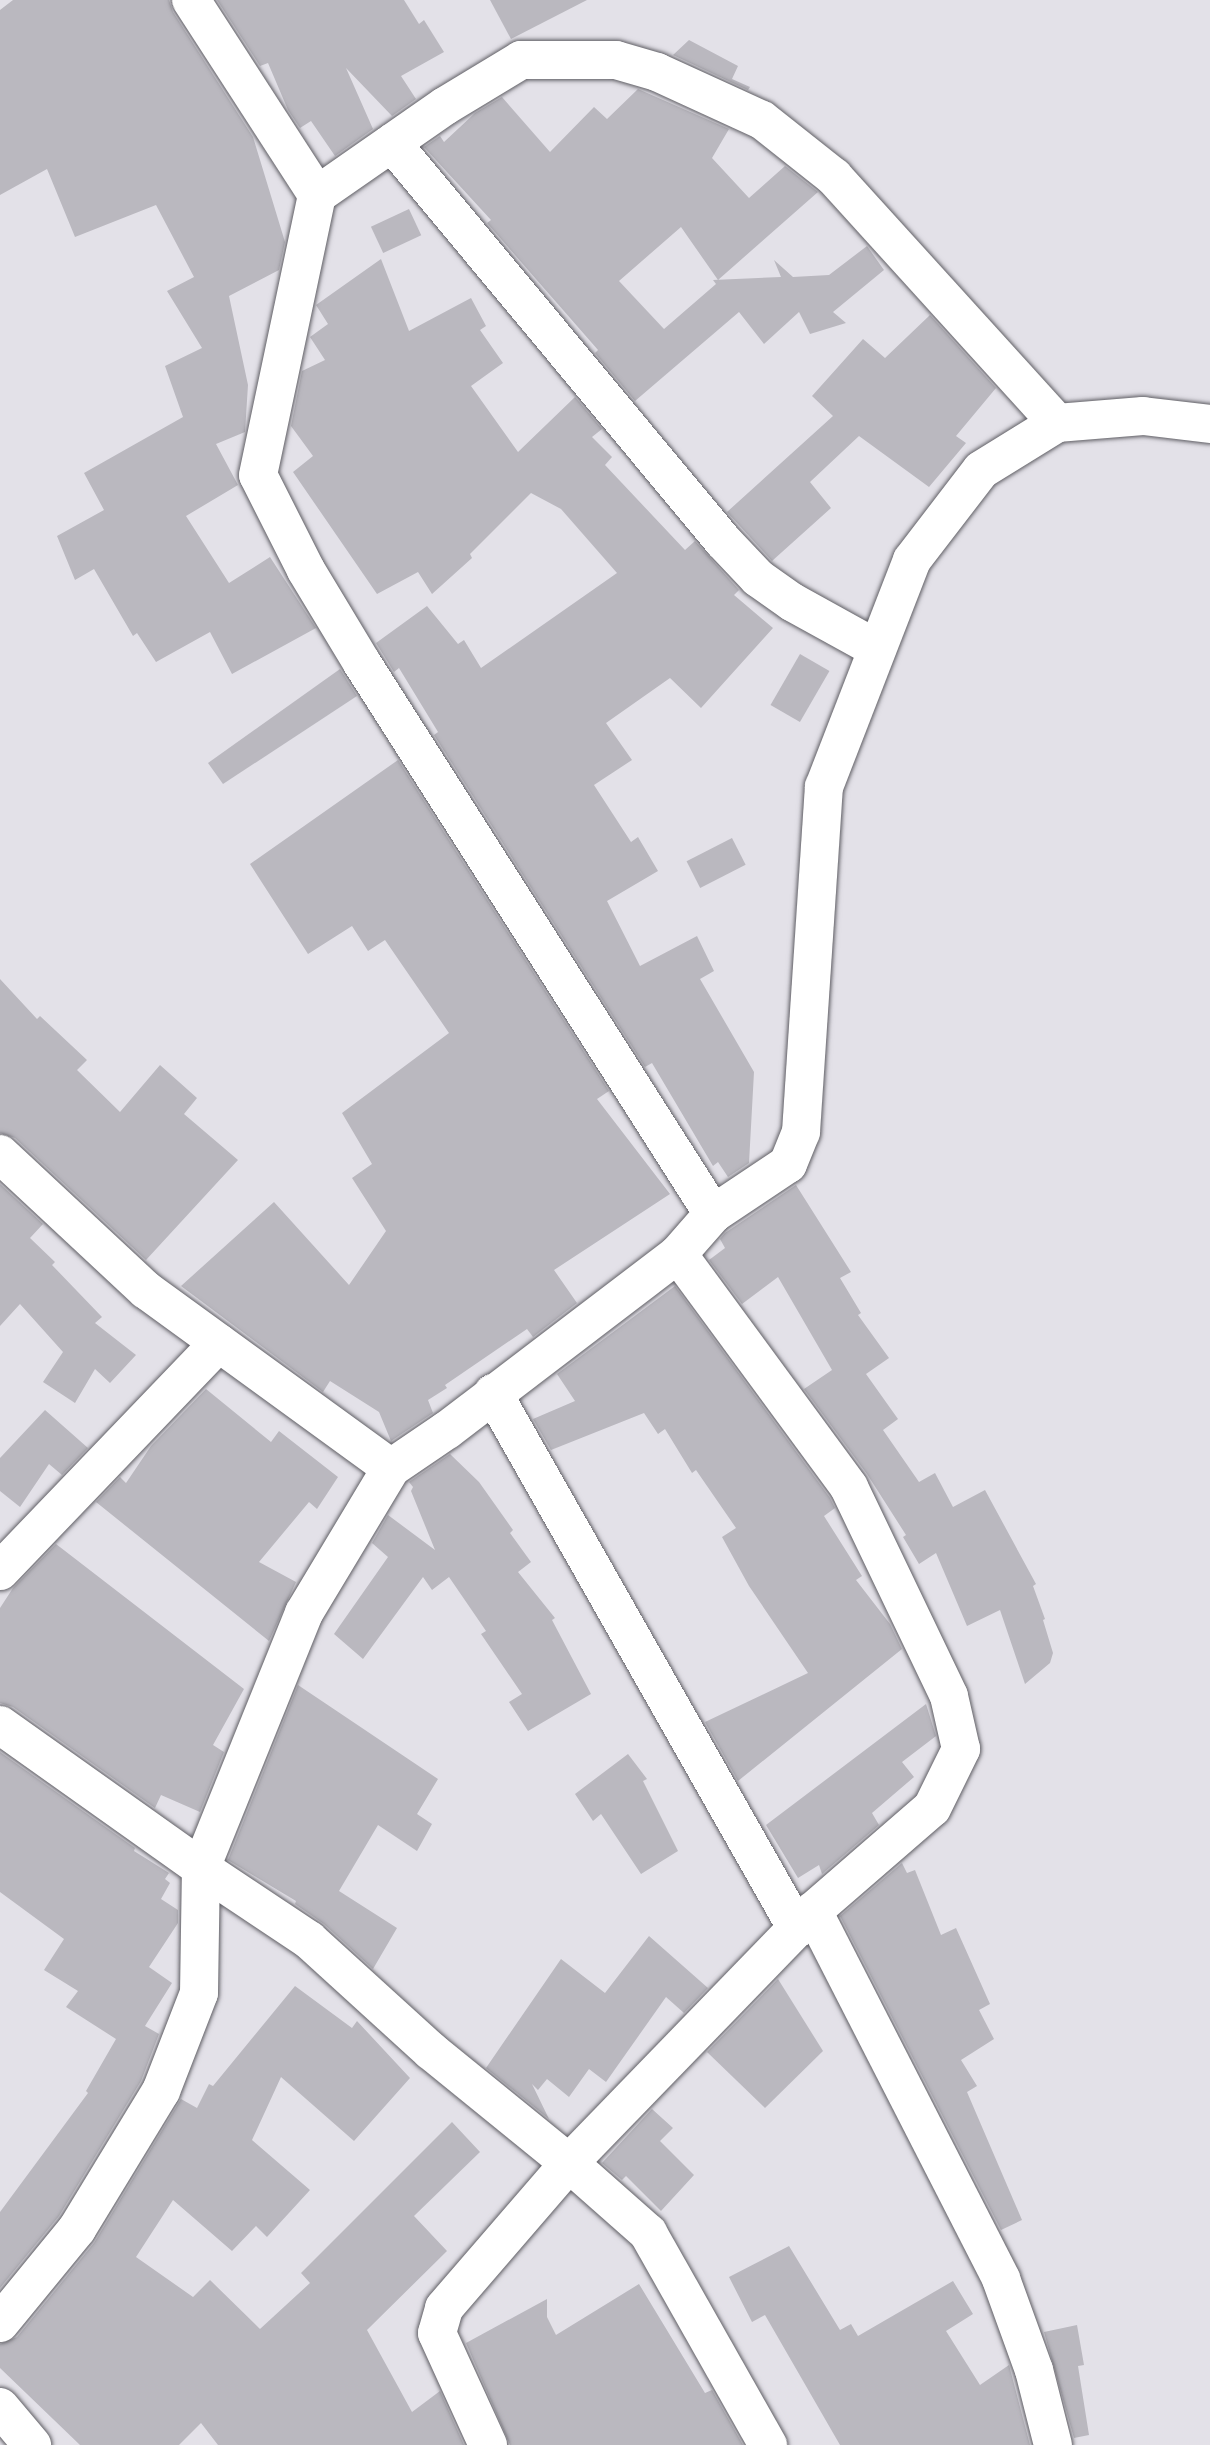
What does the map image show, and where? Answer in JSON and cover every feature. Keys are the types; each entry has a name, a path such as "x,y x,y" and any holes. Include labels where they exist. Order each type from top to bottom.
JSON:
{"street":[{"path":"191,0 317,194"},
{"path":"713,1214 362,663 306,570 258,475 317,194 521,60 616,60 657,72 762,120 834,177 1057,423"},
{"path":"392,144 758,578 792,603 877,649"},
{"path":"0,2323 77,2229 161,2091 200,1993 201,1868 304,1613 391,1468 447,1430 678,1254 713,1214 788,1164 801,1132 824,787 912,560 981,470 1057,423 1143,416 1210,424"},
{"path":"0,1154 146,1290 391,1468"},
{"path":"488,2445 437,2333 444,2308 569,2163 805,1920 932,1808 961,1749 949,1696 849,1487 678,1254"},
{"path":"0,1571 219,1343"},
{"path":"493,1393 805,1920 1001,2279 1034,2370 1053,2445"},
{"path":"0,1725 201,1868 309,1940 431,2051 569,2163 648,2233 768,2445"},
{"path":"0,2407 32,2445"}],"building":[{"path":"13,0 169,0 173,12 253,137 285,242 279,270 229,296 248,385 245,432 216,444 238,485 186,516 229,583 270,557 316,628 232,674 210,632 156,662 137,633 133,636 94,569 75,580 57,536 104,510 84,473 183,417 165,366 202,348 167,291 194,277 156,205 75,237 47,169 0,195 0,10"},
{"path":"217,0 404,0 419,24 424,20 444,52 401,76 416,99 392,116 346,68 373,129 335,156 311,121 300,128 288,110 268,63 260,66"},
{"path":"490,0 587,0 511,39"},
{"path":"689,40 738,66 732,79 750,87 748,90 673,55"},
{"path":"638,89 729,129 712,158 749,198 785,166 818,192 718,280 781,277 774,260 793,277 829,275 867,246 884,270 833,312 846,323 810,334 799,312 764,344 739,312 635,401 595,353 598,350 487,223 491,220 424,147 440,136 444,142 475,113 502,97 550,152 594,107 607,119","holes":["681,227 718,280 713,280 716,284 664,329 619,281"]},
{"path":"409,209 421,235 383,253 371,227"},
{"path":"381,259 409,331 471,298 486,326 480,330 503,363 471,386 518,452 575,397 602,429 592,437 612,457 605,465 685,550 695,541 739,590 734,595 773,628 701,708 670,678 606,723 632,760 594,785 631,842 638,837 658,871 607,901 640,966 697,936 714,971 700,979 754,1072 749,1163 728,1177 718,1162 713,1166 652,1063 645,1067 434,735 438,732 399,668 394,672 376,643 427,606 458,644 464,640 481,668 617,573 561,509 531,493 470,554 472,558 432,594 418,572 377,594 293,472 313,456 291,426 302,371 325,360 310,337 328,324 316,305"},
{"path":"930,315 996,388 956,436 966,443 929,487 859,436 810,482 831,508 772,561 727,512 833,416 812,396 863,339 885,358"},
{"path":"800,654 829,671 800,722 770,705"},
{"path":"340,669 357,696 223,784 208,763"},
{"path":"398,760 609,1091 597,1099 670,1194 554,1270 577,1303 533,1337 527,1329 445,1385 447,1388 428,1400 433,1413 391,1441 379,1412 330,1381 323,1392 181,1286 274,1202 349,1285 386,1231 352,1178 372,1164 342,1113 449,1033 385,940 368,951 352,926 308,954 250,864"},
{"path":"732,838 746,865 700,888 687,861"},
{"path":"0,979 37,1019 40,1016 87,1060 77,1070 120,1112 160,1065 197,1098 184,1114 238,1160 146,1260 15,1138 0,1133"},
{"path":"0,1184 43,1224 30,1238 55,1262 52,1265 102,1317 95,1323 136,1355 110,1383 95,1369 75,1403 43,1382 63,1352 20,1304 0,1326"},
{"path":"796,1185 851,1272 840,1278 861,1313 858,1315 889,1358 866,1374 898,1419 883,1430 919,1482 935,1473 953,1507 985,1490 1036,1584 1033,1586 1053,1653 1050,1663 1025,1684 1000,1610 967,1626 936,1553 919,1564 903,1537 906,1535 867,1474 804,1389 832,1370 778,1277 742,1304 709,1260 725,1248 720,1239 725,1233"},
{"path":"675,1286 830,1498 835,1508 824,1516 862,1576 856,1580 890,1624 902,1649 738,1781 705,1722 808,1673 749,1586 722,1537 736,1528 696,1470 692,1473 665,1429 658,1434 644,1413 551,1450 533,1419 575,1401 557,1374"},
{"path":"206,1389 271,1442 279,1431 338,1477 317,1509 309,1502 259,1562 296,1582 269,1641 96,1502 120,1477 126,1483 151,1446"},
{"path":"45,1410 88,1448 62,1475 49,1464 20,1507 0,1491 0,1458"},
{"path":"450,1454 479,1482 513,1530 510,1533 531,1562 518,1572 555,1618 552,1620 591,1694 528,1731 509,1702 522,1694 481,1634 486,1631 449,1577 432,1590 423,1577 363,1659 334,1634 388,1557 372,1543 388,1515 435,1550 409,1482"},
{"path":"56,1544 244,1689 213,1745 224,1752 200,1812 161,1795 155,1808 13,1707 0,1703 0,1608 13,1588"},
{"path":"298,1685 438,1779 417,1814 432,1824 417,1851 378,1825 339,1891 397,1928 373,1969 324,1924 295,1904 296,1901 228,1860"},
{"path":"926,1704 936,1736 902,1762 914,1777 872,1813 879,1825 822,1874 819,1865 798,1878 766,1825"},
{"path":"0,1752 135,1848 134,1851 169,1873 165,1879 170,1883 161,1899 178,1910 178,1923 149,1967 172,1983 145,2026 159,2034 141,2081 59,2216 0,2288 0,2212 88,2093 86,2091 116,2039 66,2007 78,1991 44,1970 64,1939 0,1892"},
{"path":"628,1754 647,1779 643,1781 678,1851 641,1874 601,1814 593,1821 575,1794"},
{"path":"902,1863 907,1873 915,1870 941,1935 956,1928 990,2004 979,2010 994,2039 961,2060 977,2086 967,2092 1022,2220 1001,2230 840,1916"},
{"path":"649,1936 708,1988 684,2013 666,1997 606,2082 589,2069 569,2097 547,2079 538,2090 532,2084 549,2119 486,2068 561,1959 605,1993"},
{"path":"778,1979 823,2051 765,2108 707,2052"},
{"path":"295,1986 352,2028 357,2021 410,2078 354,2141 281,2077 252,2140 310,2190 267,2237 256,2226 232,2251 173,2200 136,2257 193,2297 210,2280 260,2329 310,2283 301,2273 452,2122 480,2152 414,2216 447,2251 367,2330 412,2412 440,2391 464,2445 218,2445 201,2423 179,2445 80,2445 0,2368 0,2344 17,2337 94,2243 181,2099 197,2108 209,2084 213,2086"},
{"path":"652,2109 673,2128 660,2141 694,2175 661,2211 626,2176 622,2180 602,2163"},
{"path":"789,2246 840,2330 851,2324 858,2336 953,2281 973,2314 946,2331 980,2385 1009,2365 1030,2445 840,2445 765,2315 752,2322 729,2277"},
{"path":"639,2284 705,2393 712,2390 743,2445 510,2445 466,2343 547,2299 547,2317 556,2335"},
{"path":"1077,2325 1084,2365 1078,2366 1089,2435 1074,2438 1044,2332"}]}
